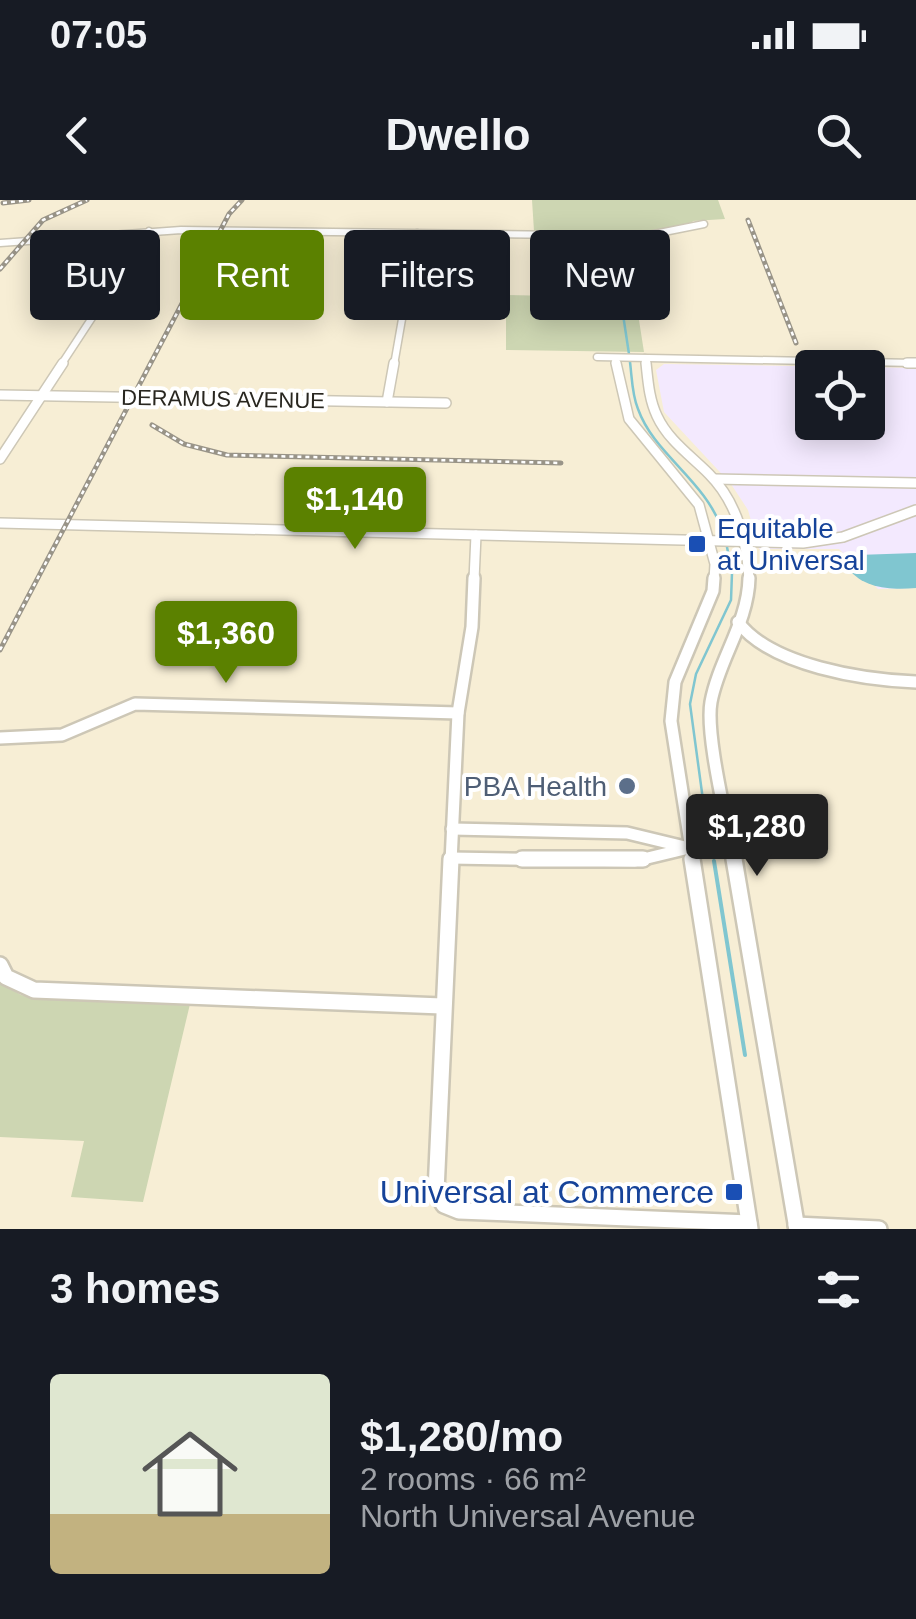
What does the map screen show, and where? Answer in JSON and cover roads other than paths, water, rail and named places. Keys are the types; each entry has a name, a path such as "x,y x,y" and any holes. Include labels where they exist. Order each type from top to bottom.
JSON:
{"street":[{"path":"510,234 644,236 704,224"},
{"path":"160,231 344,232"},
{"path":"0,243 30,241"},
{"path":"0,459 91,320"},
{"path":"387,402 401,320"},
{"path":"597,358 916,363"},
{"path":"476,535 472,627 458,713 434,1172 439,1199 452,1209 467,1212 749,1226 673,741 672,700 681,665 713,590 715,564 703,513 691,492 629,419 615,358"},
{"path":"645,358 659,420 714,479 731,505 743,542 749,580 738,622 712,689 709,714 796,1227 879,1229"},
{"name":"DERAMUS AVENUE","path":"0,394 446,403"},
{"path":"714,479 916,483"},
{"path":"0,523 743,542 832,540 916,510"},
{"path":"738,622 746,637 772,650"},
{"path":"726,650 748,646 772,650 868,677 916,682"},
{"path":"0,738 54,737 112,710 135,704 458,713"},
{"path":"452,829 627,833 689,848 730,850"},
{"path":"450,858 635,861 689,848"},
{"path":"0,965 6,978 34,990 442,1006"}],"water":[{"path":"916,553 916,588 870,584 848,568 849,560 857,555"}],"waterway":[{"path":"624,320 629,354"},
{"path":"630,362 634,398 646,426 705,497 724,533"},
{"path":"708,837 690,704 696,674 731,600 732,573 727,547"},
{"path":"714,861 745,1055"}],"railway":[{"path":"3,203 29,200"},
{"path":"0,269 43,220 87,200"},
{"path":"0,650 229,214 242,200"},
{"path":"748,220 796,343"},
{"path":"152,425 184,444 227,455 561,463"}],"place":[{"name":"Equitable at Universal","path":"697,544"},
{"name":"PBA Health","path":"627,786"},
{"name":"Universal at Commerce","path":"734,1192"}]}
